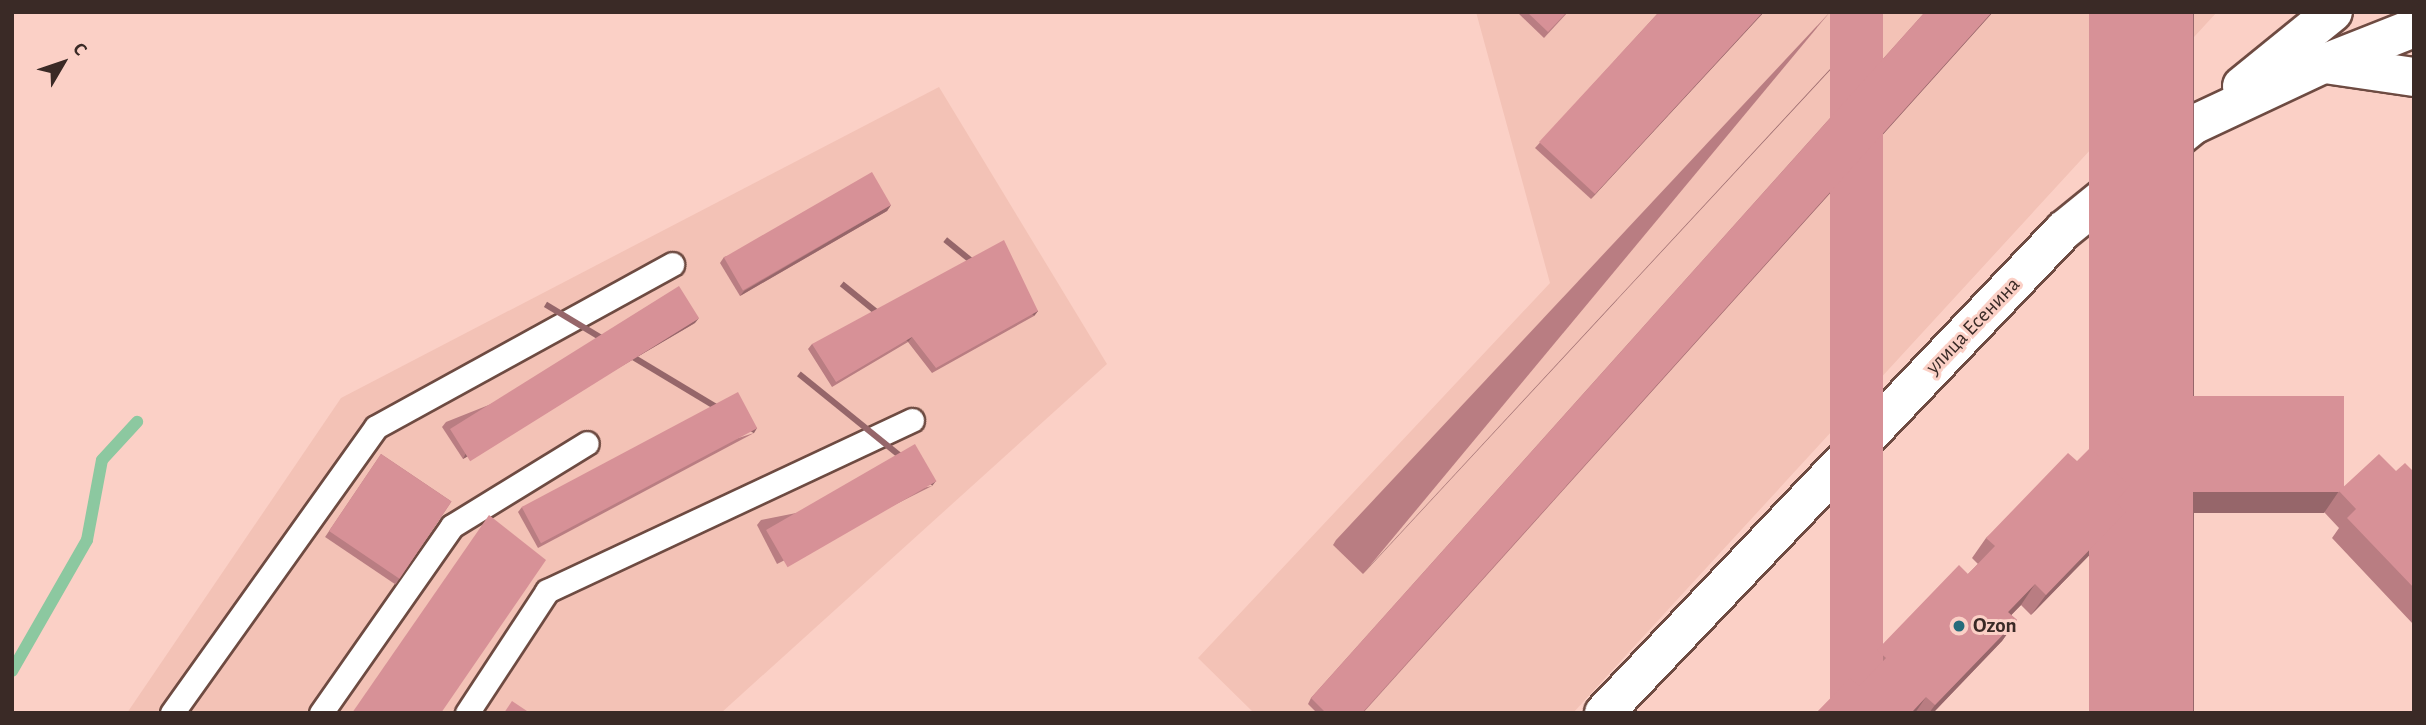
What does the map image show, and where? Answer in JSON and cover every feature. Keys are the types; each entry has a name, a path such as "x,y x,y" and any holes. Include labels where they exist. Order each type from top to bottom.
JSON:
{"street":[{"path":"2193,125 2333,12"},
{"name":"улица Есенина","path":"1605,713 2064,230 2193,125 2323,64 2414,28"},
{"path":"2323,64 2414,77"}],"lane":[{"path":"172,713 376,427 672,264"},
{"path":"467,713 547,591 912,420"},
{"path":"321,713 452,526 587,443"}],"shaded area":[{"path":"1476,12 2217,12 1573,713 1254,713 1198,658 1550,283"},
{"path":"939,87 1107,364 721,713 127,713 341,398"}],"building":[{"path":"1527,12 1567,12 1548,32"},
{"path":"1659,12 1763,12 1595,194 1539,142"},
{"path":"1830,12 1883,12 1883,713 1830,713"},
{"path":"1925,12 1992,12 1362,713 1326,713 1311,698"},
{"path":"2089,12 2193,12 2193,713 2089,713"},
{"path":"872,172 891,205 743,290 724,258"},
{"path":"1004,240 1038,311 936,368 912,337 836,382 812,344"},
{"path":"679,286 699,318 470,461 450,429"},
{"path":"738,392 757,428 541,543 522,507"},
{"path":"2122,396 2344,396 2344,487 2339,492 2124,492 2130,486 2122,478"},
{"path":"915,444 936,481 788,567 766,530"},
{"path":"2090,448 2130,486 2115,502 2126,512 2046,595 2035,584 2008,612 2017,620 1935,705 1926,697 1911,713 1816,713 1850,678 1859,686 1886,658 1877,650 1959,565 1968,574 1995,546 1986,538 2068,453 2077,461"},
{"path":"381,454 451,502 399,579 329,531"},
{"path":"2379,454 2396,471 2405,463 2414,472 2414,588 2347,518 2356,509 2339,491"},
{"path":"489,515 546,560 441,713 352,713"},
{"path":"512,701 530,713 504,713"}],"waterway":[{"path":"12,671 87,540 102,460 137,422"}],"place":[{"name":"Ozon","path":"1959,626"}]}
